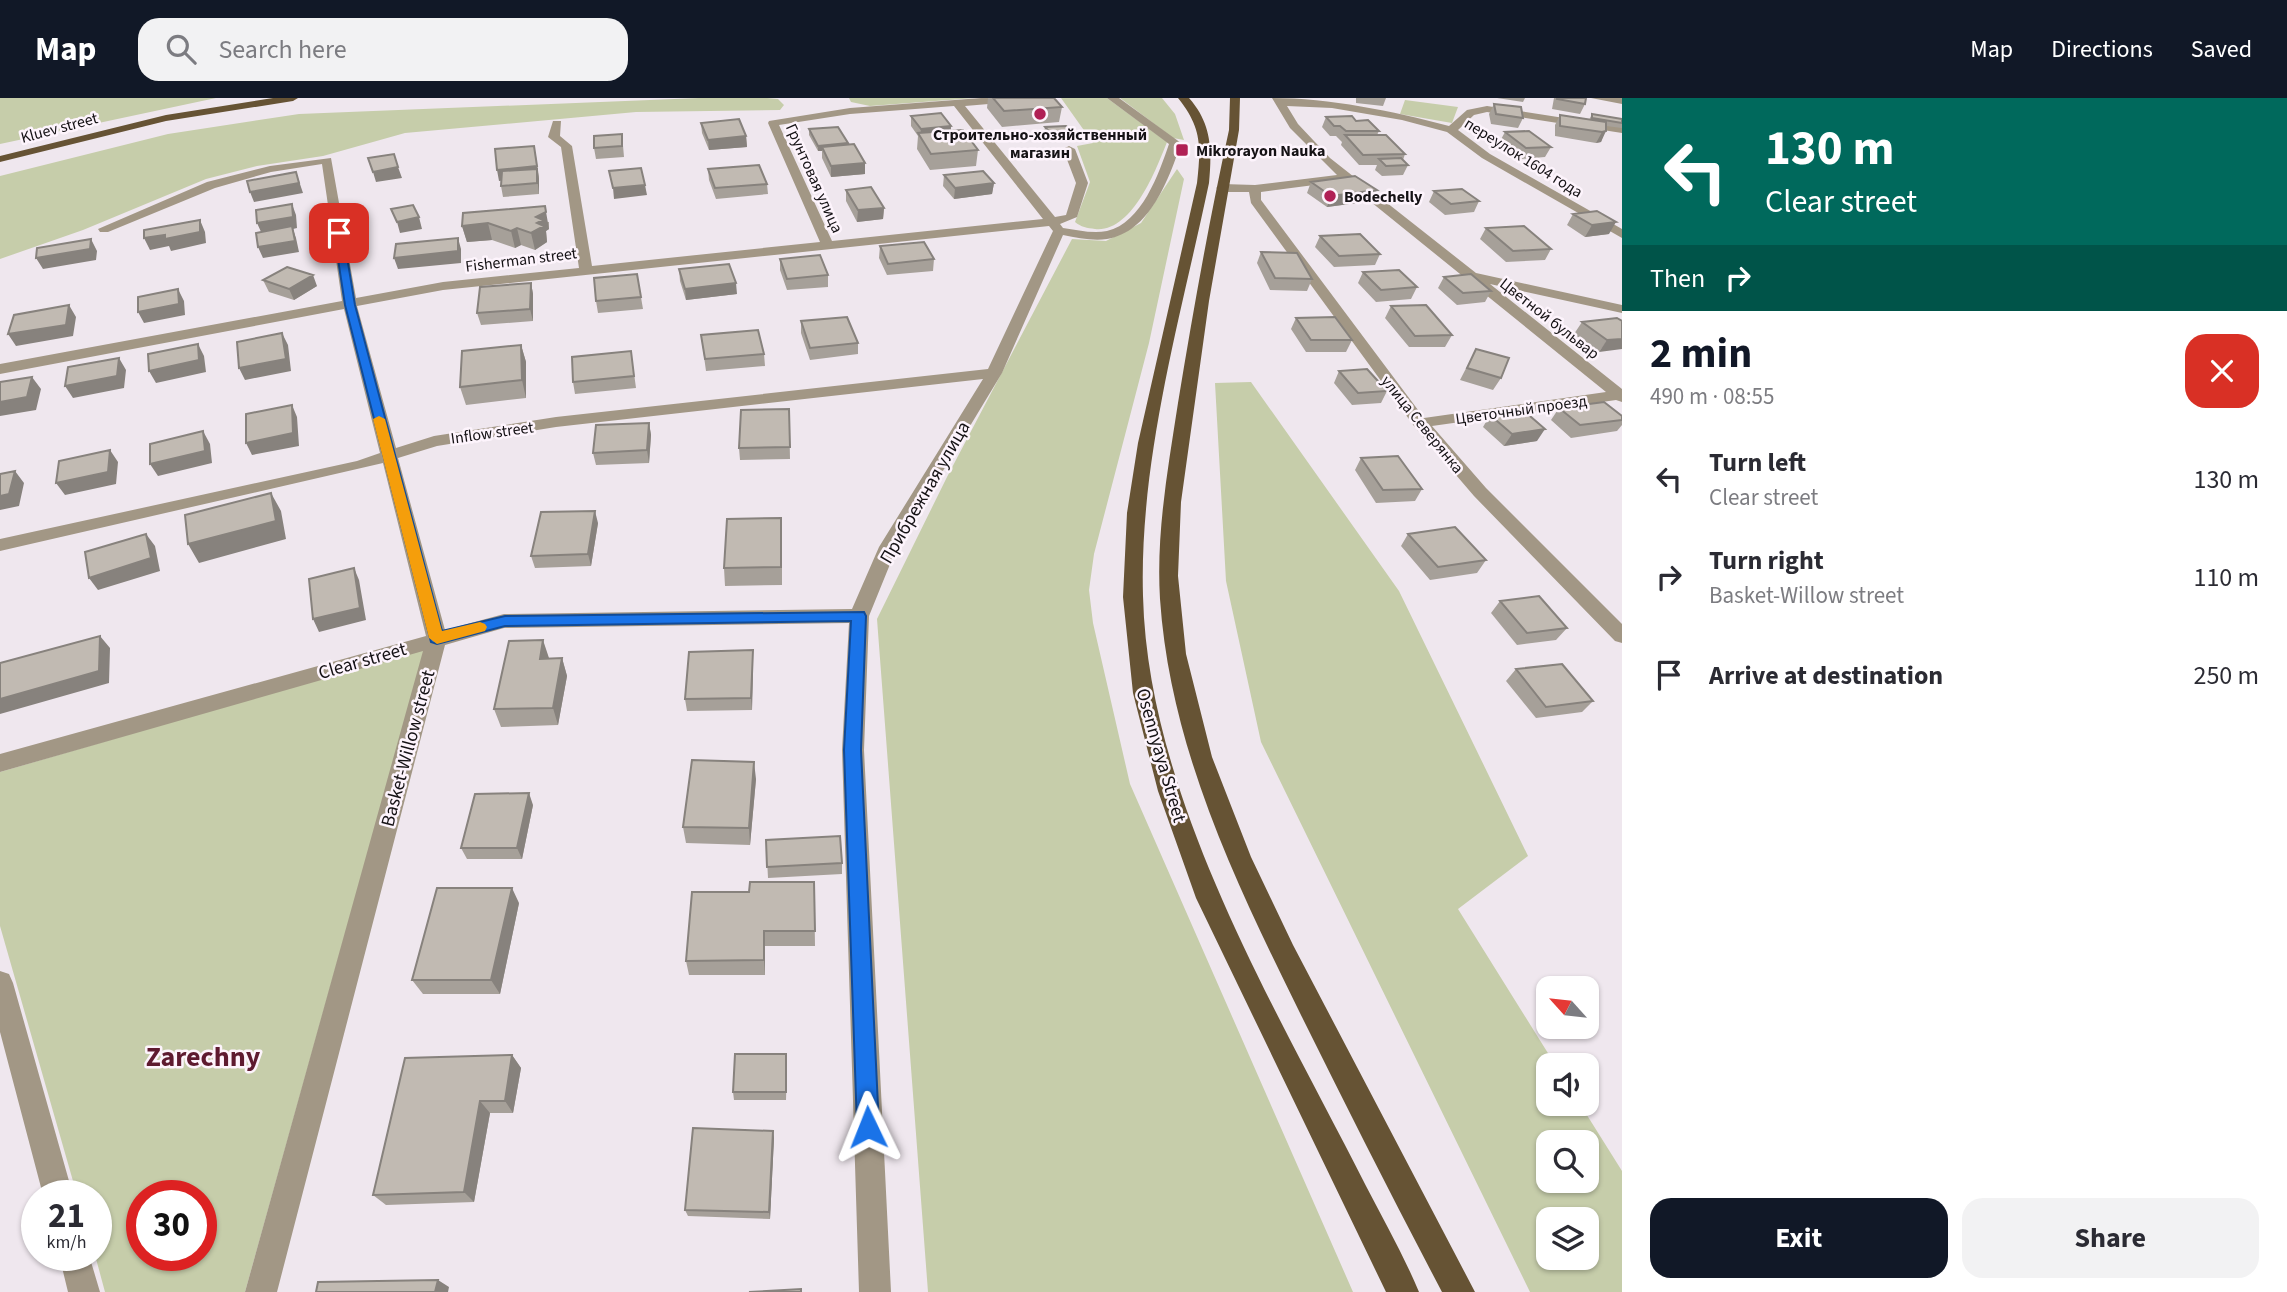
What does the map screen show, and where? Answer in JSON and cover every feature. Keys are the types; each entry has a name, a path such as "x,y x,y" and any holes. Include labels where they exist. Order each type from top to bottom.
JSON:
{"main road":[{"name":"Kluev street","path":"0,159 166,118 292,98"},
{"name":"Osennyaya Street","path":"1183,98 1198,114 1205,153 1203,183 1146,443 1136,513 1133,597 1143,693 1170,791 1208,898 1403,1292"},
{"name":"Osennyaya Street","path":"1236,98 1234,130 1192,359 1172,520 1170,600 1184,698 1212,790 1253,891 1368,1122 1459,1292"}],"street":[{"path":"844,98 850,111 1023,98"},
{"name":"Fisherman street","path":"0,369 443,286 828,246 1056,226 1108,235 1125,229 1146,204 1164,177 1175,143 1112,98"},
{"path":"1596,98 1622,101"},
{"name":"переулок 1604 года","path":"1278,100 1332,105 1403,117 1451,131 1486,156 1622,234"},
{"name":"Цветной бульвар","path":"1278,100 1294,126 1326,160 1621,396"},
{"path":"957,103 1056,226"},
{"path":"1451,131 1471,112 1487,108 1622,130"},
{"name":"Грунтовая улица","path":"828,246 772,123 850,111"},
{"path":"557,123 554,137 566,146 586,270"},
{"name":"Прибрежная улица","path":"875,1292 853,750 859,616 888,547 994,373 1056,226 1070,217 1082,183 1069,149"},
{"name":"Basket-Willow street","path":"104,229 211,185 270,169 327,160 350,305 437,638 261,1292"},
{"path":"1222,188 1255,189 1347,177"},
{"name":"улица Северянка","path":"1255,189 1255,200 1420,423 1480,492 1622,636"},
{"path":"1601,222 1622,216"},
{"path":"1470,276 1622,309"},
{"name":"Inflow street","path":"0,545 361,465 433,440 556,422 994,373"},
{"name":"Цветочный проезд","path":"1420,423 1621,396"},
{"name":"Clear street","path":"0,763 505,621 859,616"},
{"path":"0,983 54,1180"},
{"path":"78,1271 84,1292"}],"green space":[{"path":"0,98 216,98 0,144"},
{"path":"699,98 767,98 778,99 784,105 780,110 636,112 405,133 323,156 257,166 206,179 83,230 0,259 0,176 168,134 299,114"},
{"path":"849,98 975,98 870,106 851,102"},
{"path":"1061,98 1107,98 1167,142 1141,198 1120,221 1108,228 1089,228 1075,222 1090,182 1077,146 1093,143"},
{"path":"1120,98 1162,98 1175,114 1184,140 1173,138"},
{"path":"1405,100 1458,107 1452,123 1400,114"},
{"path":"1177,169 1184,179 1149,343 1094,554 1089,590 1093,623 1130,784 1353,1292 928,1292 877,619 947,477 1072,239 1106,241 1141,223"},
{"path":"1251,382 1399,591 1528,856 1458,909 1536,1034 1536,1040 1540,1040 1548,1053 1536,1053 1536,1116 1588,1116 1596,1130 1536,1130 1536,1193 1599,1193 1599,1134 1622,1171 1622,1292 1530,1292 1261,742 1226,581 1215,383"},
{"path":"425,648 245,1292 105,1292 99,1271 112,1271 112,1180 73,1180 0,926 0,772"}],"building":[{"path":"993,98 1054,98 1062,107 1004,111"},
{"path":"1557,98 1586,98 1585,104"},
{"path":"1494,104 1521,107 1523,118 1496,114"},
{"path":"941,113 951,126 921,129 911,116"},
{"path":"1592,114 1622,119 1622,123 1592,118"},
{"path":"1560,115 1606,122 1606,131 1560,126"},
{"path":"1352,116 1356,121 1368,120 1379,131 1346,131 1340,126 1334,126 1326,117"},
{"path":"739,119 746,136 708,140 701,123"},
{"path":"1066,126 1072,131 1050,133 1045,127"},
{"path":"838,127 848,143 818,146 809,129"},
{"path":"963,130 978,150 931,154 918,133"},
{"path":"1529,131 1551,147 1526,148 1505,132"},
{"path":"622,134 622,146 594,148 594,136"},
{"path":"1345,135 1386,135 1405,154 1363,155"},
{"path":"854,144 865,163 831,166 822,147"},
{"path":"534,146 537,166 497,170 495,149"},
{"path":"394,154 398,167 373,172 368,158"},
{"path":"1401,158 1408,165 1386,166 1379,159"},
{"path":"759,165 767,184 715,188 708,169"},
{"path":"641,168 645,185 613,188 609,171"},
{"path":"537,169 537,183 501,186 502,171"},
{"path":"983,171 994,183 955,188 944,175"},
{"path":"296,172 299,183 250,192 247,181"},
{"path":"1355,176 1377,190 1331,196 1311,182"},
{"path":"871,187 884,208 858,210 846,190"},
{"path":"1462,189 1479,201 1451,204 1434,191"},
{"path":"292,204 293,217 257,223 256,210"},
{"path":"413,205 419,217 397,222 391,209"},
{"path":"545,206 546,212 536,217 543,220 537,223 544,226 531,233 517,228 511,231 488,223 462,226 463,213"},
{"path":"1597,211 1616,222 1592,225 1573,214"},
{"path":"200,220 200,232 165,239 165,235 144,238 144,230"},
{"path":"292,226 295,241 258,247 256,233"},
{"path":"1524,226 1551,249 1513,251 1486,228"},
{"path":"1360,234 1380,254 1339,256 1320,236"},
{"path":"458,238 458,251 394,258 396,244"},
{"path":"91,239 90,249 36,258 37,248"},
{"path":"924,242 934,259 888,264 880,246"},
{"path":"1261,252 1297,253 1312,279 1275,278"},
{"path":"820,255 828,275 787,279 780,259"},
{"path":"729,264 736,283 685,289 679,269"},
{"path":"287,267 313,275 289,289 263,280"},
{"path":"1399,270 1417,287 1381,290 1363,272"},
{"path":"637,274 641,297 596,301 594,278"},
{"path":"1471,274 1491,291 1463,293 1444,277"},
{"path":"531,283 530,309 477,313 480,287"},
{"path":"178,289 179,304 138,312 138,297"},
{"path":"69,305 66,325 8,334 14,315"},
{"path":"1426,305 1452,335 1415,336 1391,306"},
{"path":"847,317 858,343 810,348 801,321"},
{"path":"1335,317 1352,340 1311,340 1296,318"},
{"path":"1617,318 1622,321 1622,339 1607,340 1582,322"},
{"path":"758,330 764,354 705,359 701,335"},
{"path":"282,333 286,359 239,368 237,342"},
{"path":"198,344 199,360 149,371 148,354"},
{"path":"521,345 522,380 460,387 462,351"},
{"path":"1476,349 1509,358 1501,378 1467,368"},
{"path":"631,351 634,376 573,382 572,357"},
{"path":"119,358 117,376 65,386 68,367"},
{"path":"1367,369 1387,391 1358,393 1339,371"},
{"path":"32,377 27,397 0,402 0,382"},
{"path":"1604,402 1622,416 1622,420 1580,425 1559,408"},
{"path":"292,405 293,433 246,443 246,414"},
{"path":"789,409 790,447 739,448 741,410"},
{"path":"1523,410 1545,429 1512,434 1490,415"},
{"path":"649,423 647,450 593,453 596,425"},
{"path":"203,431 205,451 150,464 150,444"},
{"path":"110,450 108,472 56,483 59,461"},
{"path":"1398,456 1422,489 1383,490 1361,458"},
{"path":"15,471 9,494 0,496 0,474"},
{"path":"271,493 276,521 188,544 185,515"},
{"path":"595,511 588,554 531,556 541,512"},
{"path":"781,518 781,567 724,568 727,519"},
{"path":"1455,527 1486,560 1438,567 1408,534"},
{"path":"146,534 151,558 89,578 85,552"},
{"path":"354,568 360,608 313,619 309,579"},
{"path":"1539,596 1567,628 1527,633 1500,601"},
{"path":"100,636 99,671 0,699 0,663"},
{"path":"543,640 540,659 562,658 553,708 494,709 509,641"},
{"path":"753,650 751,698 685,699 689,652"},
{"path":"1562,664 1593,701 1546,707 1516,669"},
{"path":"692,760 754,762 749,828 683,827"},
{"path":"529,793 517,848 461,848 475,794"},
{"path":"840,836 842,863 767,867 766,840"},
{"path":"750,882 814,882 815,931 764,931 764,960 686,961 692,892 749,892"},
{"path":"437,888 512,888 491,980 412,980"},
{"path":"735,1054 786,1054 786,1092 733,1092"},
{"path":"512,1055 505,1101 480,1101 464,1192 373,1195 405,1058"},
{"path":"693,1128 773,1131 769,1212 685,1210"},
{"path":"438,1280 435,1292 316,1292 318,1282"},
{"path":"801,1289 801,1292 749,1292"}],"slow traffic":[{"path":"379,419 437,638 480,627"}],"place":[{"name":"Строительно-хозяйственный магазин","path":"1040,114"},
{"name":"Mikrorayon Nauka","path":"1182,150"},
{"name":"Bodechelly","path":"1330,196"}],"district":[{"name":"Zarechny","path":"203,1056"}],"route":[{"path":"339,233 350,305 437,638 505,621 859,616 853,750 868,1127"}]}
